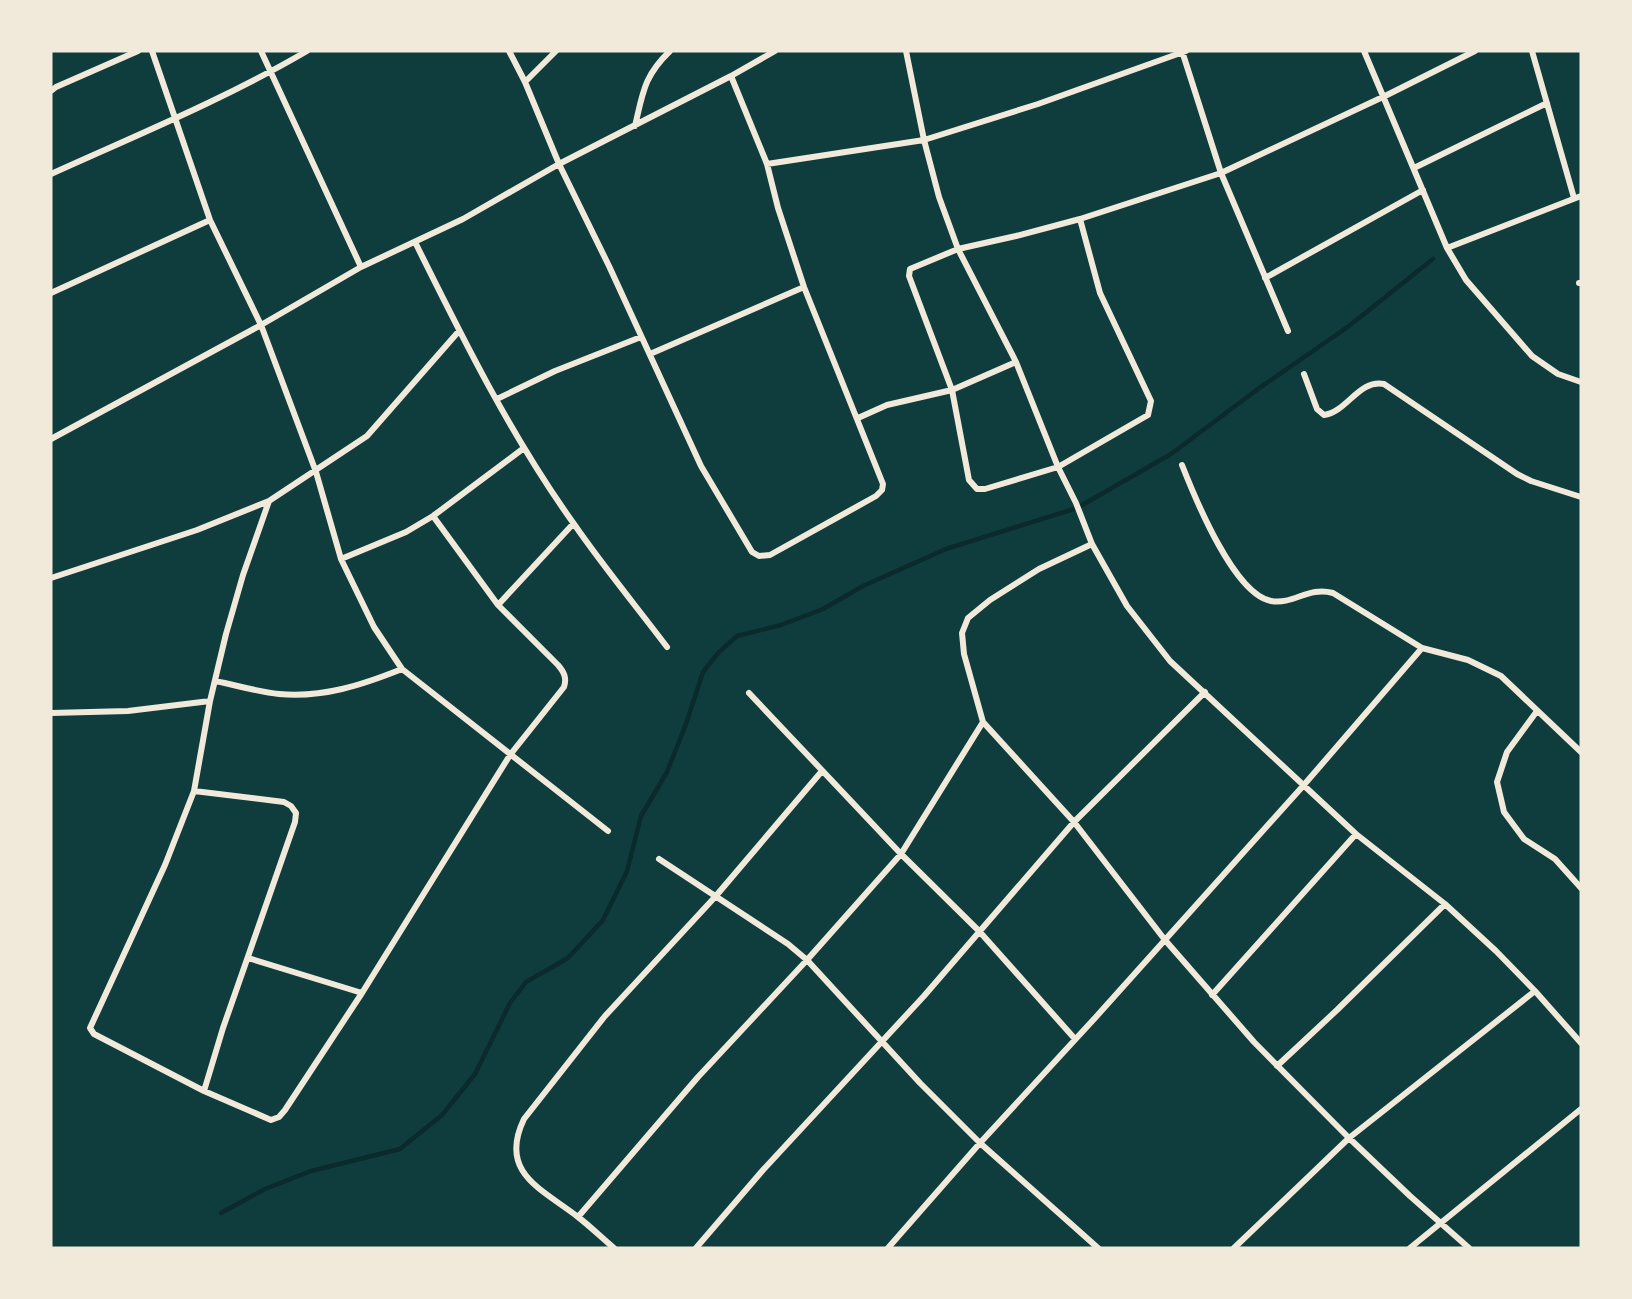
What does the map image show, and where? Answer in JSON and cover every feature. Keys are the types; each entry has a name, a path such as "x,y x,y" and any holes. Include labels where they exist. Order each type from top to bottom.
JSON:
{"street":[{"path":"51,91 138,51"},
{"path":"152,51 210,220 261,325 316,472 341,559 374,627 402,669 608,831"},
{"path":"261,51 361,267"},
{"path":"51,174 175,118 270,72 306,51"},
{"path":"509,51 701,466 752,552 759,556 778,552 876,496 882,490 883,484 804,287 778,208 767,164 731,76"},
{"path":"525,82 556,51"},
{"path":"635,126 645,82 670,51"},
{"path":"51,439 261,325 361,267 463,219 560,164 775,51"},
{"path":"906,51 924,140 939,197 958,249 1016,362 1092,544 1113,584 1142,628 1170,661 1303,786 1356,834 1444,904 1496,951 1581,1043"},
{"path":"1364,51 1385,96 1447,248 1466,280 1532,356 1558,374 1581,382"},
{"path":"1080,219 1100,292 1150,401 1151,408 1144,419 1058,467 985,489 978,489 969,480 952,390 908,272 910,268 958,249 1080,219 1221,173 1475,51"},
{"path":"1447,248 1578,197 1532,51"},
{"path":"767,164 924,140 1027,107 1183,52 1221,173 1288,331"},
{"path":"1414,168 1547,103"},
{"path":"1265,278 1423,190"},
{"path":"51,293 210,220"},
{"path":"415,242 476,364 524,448 573,524 667,647"},
{"path":"650,354 804,287"},
{"path":"51,578 197,530 269,501 316,472 367,436 391,412 459,331"},
{"path":"497,399 555,371 641,336"},
{"path":"858,418 887,405 952,390 1016,362"},
{"path":"1305,374 1317,409 1324,415 1332,413 1367,385 1375,382 1383,384 1517,474 1581,497"},
{"path":"341,559 406,532 433,516 524,448"},
{"path":"1182,465 1197,502 1218,543 1236,572 1259,596 1270,601 1281,601 1322,590 1333,593 1422,648 1468,660 1501,676 1581,753"},
{"path":"269,501 243,575 215,681 194,791 165,866 90,1028 94,1034 204,1091 271,1120 279,1117 285,1110 362,993 510,755 564,687 566,681 564,672 558,665 498,605 433,516"},
{"path":"498,605 573,524"},
{"path":"1092,544 1039,569 990,600 968,618 962,633 964,654 983,722 1074,822 1165,940 1212,995 1349,1138 1468,1248"},
{"path":"888,1248 1303,786 1422,648"},
{"path":"215,681 279,694 320,693 362,685 402,669"},
{"path":"696,1248 763,1170 924,996 1074,822 1205,692"},
{"path":"749,693 901,854 979,932 1075,1039"},
{"path":"51,713 128,711 210,701"},
{"path":"1537,711 1507,752 1497,782 1504,812 1524,839 1555,859 1581,888"},
{"path":"578,1217 698,1077 807,960 901,854 983,722"},
{"path":"614,1248 578,1217 539,1190 526,1176 518,1163 515,1148 517,1134 524,1119 605,1016 715,897 822,771"},
{"path":"194,791 284,802 296,813 295,822 223,1028 204,1091"},
{"path":"1212,995 1356,834"},
{"path":"659,859 788,944 807,960 920,1083 981,1143 1098,1248"},
{"path":"1277,1065 1337,1010 1444,904"},
{"path":"248,958 362,993"},
{"path":"1234,1248 1349,1138 1535,991"},
{"path":"1410,1248 1581,1109"}],"waterway":[{"path":"221,1213 265,1189 311,1171 400,1149 442,1115 475,1074 510,1003 526,982 568,958 603,920 627,871 641,816 667,772 703,672 719,652 737,636 781,625 823,609 863,586 946,549 1077,508 1171,454 1258,389 1349,326 1433,259"}]}
